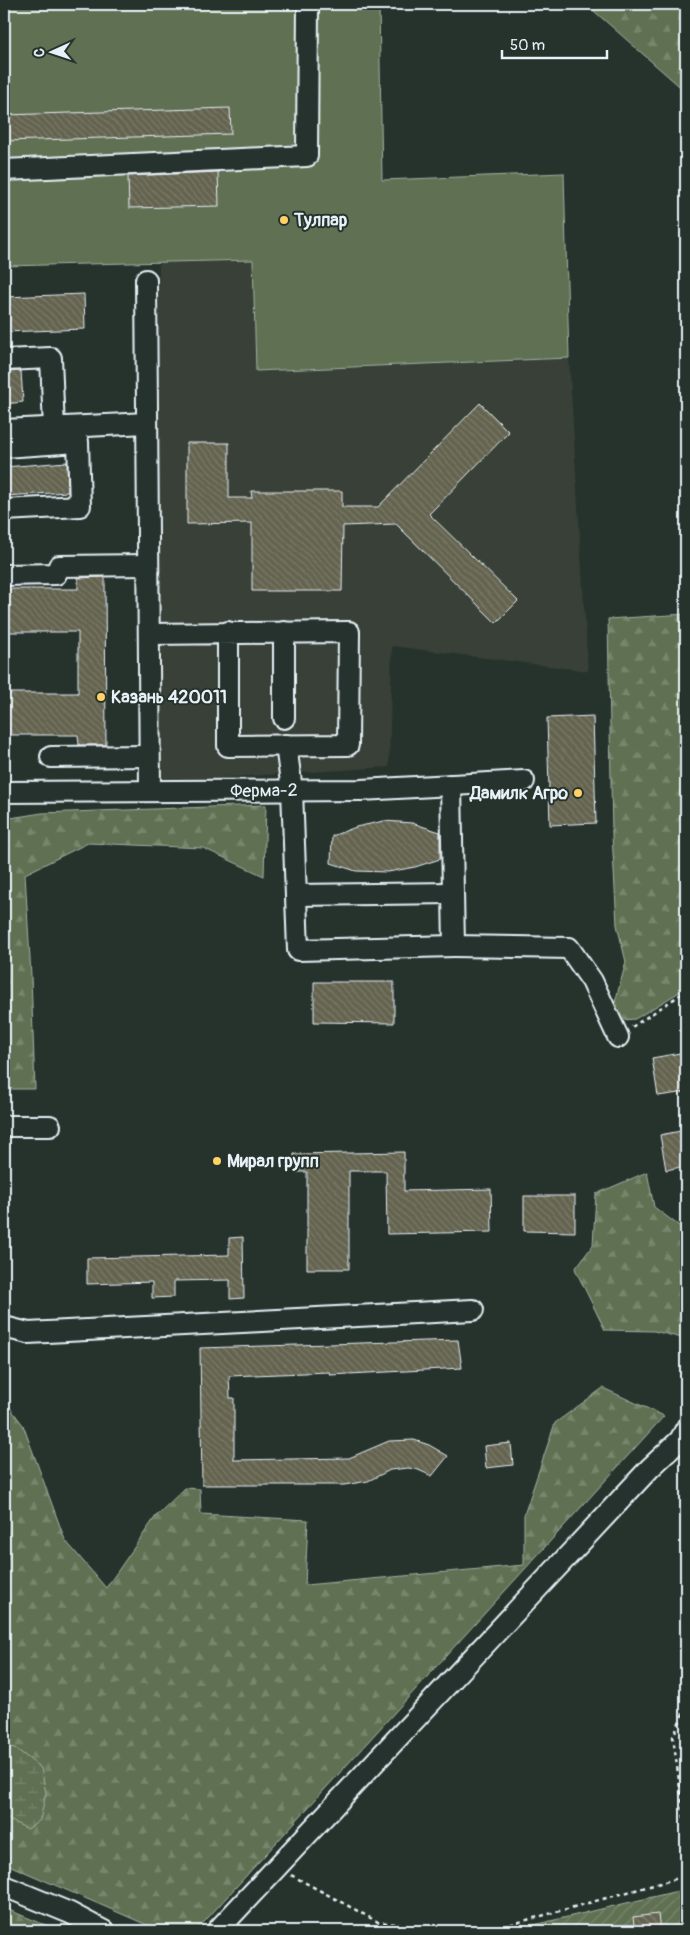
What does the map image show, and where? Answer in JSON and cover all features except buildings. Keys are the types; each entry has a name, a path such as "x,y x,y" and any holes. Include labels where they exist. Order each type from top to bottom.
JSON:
{"street":[{"path":"4,170 307,156 308,4"},
{"path":"146,280 150,791"},
{"path":"4,360 52,358 54,428"},
{"path":"4,430 147,423"},
{"path":"4,447 78,442 80,506 4,510"},
{"path":"4,576 56,574 59,566 148,565"},
{"path":"149,634 228,632 349,632 348,745 228,746 228,632"},
{"path":"284,632 284,718"},
{"path":"286,745 292,790 298,950 454,946 569,948 592,981 618,1037"},
{"path":"51,757 149,756"},
{"name":"Ферма-2","path":"4,792 361,790 524,781"},
{"path":"451,785 454,946"},
{"path":"296,895 453,892"},
{"path":"4,1126 50,1126"},
{"path":"4,1327 28,1333 473,1310"},
{"path":"220,1929 650,1468 680,1440 686,1429"},
{"path":"4,1886 70,1913 104,1931"}],"path":[{"path":"618,1037 686,991"},
{"path":"686,1706 673,1737 686,1831"},
{"path":"276,1867 378,1922 454,1931"},
{"path":"487,1931 686,1876"}],"shaded area":[{"path":"253,260 256,371 569,358 588,671 392,646 389,767 159,782 159,261"}],"green space":[{"name":"Тулпар","path":"4,4 379,4 382,180 564,173 569,358 256,371 253,260 4,266"},
{"path":"586,4 686,4 686,92"},
{"path":"686,614 686,988 635,1019 610,1021 626,962 617,925 612,835 608,619"},
{"path":"266,805 264,876 203,848 88,843 25,874 35,1089 4,1089 4,819 42,813"},
{"path":"647,1172 654,1207 686,1231 686,1339 654,1331 605,1330 575,1269 593,1245 596,1194"},
{"path":"603,1388 664,1416 196,1931 161,1931 4,1863 4,1400 23,1425 65,1540 106,1588 156,1516 185,1488 200,1489 201,1514 308,1520 305,1585 524,1565 524,1515 555,1423"},
{"path":"4,1746 15,1748 41,1768 46,1793 40,1820 28,1829 9,1820 4,1811"},
{"path":"686,1889 686,1931 508,1931"},
{"path":"4,1908 60,1931 4,1931"}],"place":[{"name":"Тулпар","path":"284,220"},
{"name":"Казань 420011","path":"101,697"},
{"name":"Дамилк Агро","path":"578,793"},
{"name":"Мирал групп","path":"217,1161"}]}
